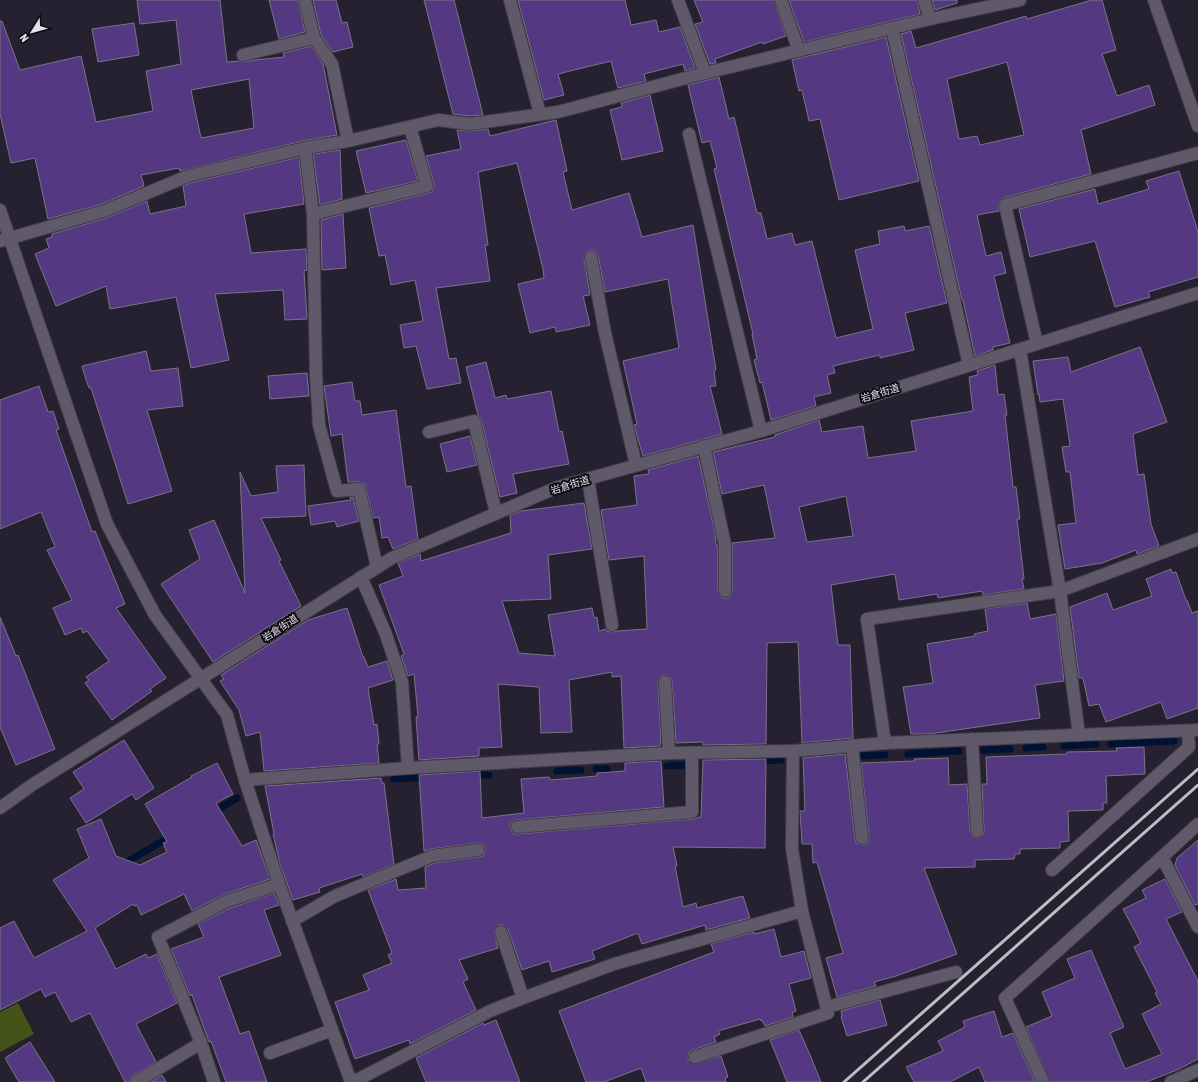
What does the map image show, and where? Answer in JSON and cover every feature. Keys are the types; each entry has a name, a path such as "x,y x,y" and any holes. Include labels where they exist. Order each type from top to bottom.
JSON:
{"street":[{"path":"306,0 314,38 332,64 348,141"},
{"path":"510,0 540,114"},
{"path":"678,0 706,73"},
{"path":"781,0 799,51"},
{"path":"924,0 930,19"},
{"path":"4,239 104,211 188,176 305,148 348,141 438,120 470,124 558,112 706,73 930,19 1020,0"},
{"path":"1154,0 1198,126"},
{"path":"892,28 970,365"},
{"path":"243,55 314,38"},
{"path":"313,214 426,186 410,127"},
{"path":"689,134 761,431"},
{"path":"305,148 313,214 316,375 320,425 337,491 359,489 377,567"},
{"path":"1037,344 1005,205 1198,153"},
{"path":"0,210 4,239 107,524 155,615 227,715 245,780 278,884 352,1082 490,1010 614,964 802,911"},
{"path":"591,257 605,333 636,465"},
{"name":"岩倉街道","path":"0,808 32,785 392,558 496,513 558,487 761,431 1198,293"},
{"path":"1020,350 1060,591 1079,735"},
{"path":"429,432 474,421 496,513"},
{"path":"704,446 725,545 725,591"},
{"path":"588,479 612,625"},
{"path":"885,743 867,619 1060,591 1198,538"},
{"path":"361,577 385,632 402,682 408,768"},
{"path":"665,682 668,753"},
{"path":"245,780 408,768 668,753 793,751 885,743 1193,731 1189,748 1052,870"},
{"path":"972,739 977,830"},
{"path":"852,745 862,838"},
{"path":"695,1057 828,1013 802,911 792,849 793,751"},
{"path":"517,826 692,812 692,753"},
{"path":"1043,1082 1005,998 1198,824"},
{"path":"292,921 335,896 432,856 478,850"},
{"path":"1162,857 1198,927"},
{"path":"214,1082 202,1043 158,937 227,901 278,884"},
{"path":"501,932 523,998"},
{"path":"827,1007 956,972"},
{"path":"270,1053 332,1030"},
{"path":"136,1082 202,1043"},
{"path":"1171,1082 1198,1070"}],"green space":[{"path":"18,1003 34,1034 0,1052 0,1012"}],"building":[{"path":"137,0 220,0 227,62 244,62 284,57 283,53 311,46 323,64 337,135 303,141 180,171 179,168 141,175 144,186 102,204 48,219 35,158 11,163 0,114 0,21 2,21 20,70 81,56 96,122 153,111 146,71 181,64 176,20 140,24","holes":["249,79 254,128 201,138 191,90"]},
{"path":"269,0 298,0 305,32 279,39"},
{"path":"313,0 336,0 342,23 347,22 353,47 333,52 321,35"},
{"path":"424,0 454,0 483,115 470,116 453,114"},
{"path":"518,0 625,0 631,25 656,20 659,32 680,27 695,68 685,71 683,64 644,74 646,81 618,88 611,61 558,74 564,95 544,100"},
{"path":"694,0 774,0 786,36 763,44 762,42 715,59 716,63 710,64 695,24 703,22"},
{"path":"789,0 917,0 920,14 804,42"},
{"path":"932,0 957,0 957,3 935,10"},
{"path":"1092,0 1102,0 1116,50 1102,54 1117,96 1149,85 1155,105 1081,130 1091,174 1003,198 998,203 999,211 977,215 986,256 1001,252 1006,273 994,276 1010,343 993,347 993,350 975,356 901,34 911,31 916,48 1026,16 1027,19","holes":["1007,62 1024,135 980,145 977,136 959,139 947,79"]},
{"path":"134,23 139,55 98,62 92,29"},
{"path":"886,37 919,181 839,200 820,119 809,121 802,90 799,91 792,60"},
{"path":"719,77 729,119 734,117 757,213 761,213 767,239 792,233 795,245 812,241 836,338 873,329 855,250 880,244 878,231 904,226 905,231 929,226 947,303 905,313 914,350 880,358 880,355 833,366 835,373 827,375 831,393 814,397 816,406 771,420 762,382 760,383 754,360 757,359 753,334 714,169 717,168 710,141 702,143 688,85"},
{"path":"650,95 663,151 622,160 610,110 622,107 621,103"},
{"path":"556,120 567,171 563,172 572,210 629,193 642,237 693,225 716,370 714,371 716,386 710,386 722,434 643,456 634,425 637,424 623,361 679,348 668,279 605,292 598,255 594,250 589,250 586,252 584,258 590,295 583,296 590,325 556,332 555,327 530,333 518,284 544,278 517,163 478,172 488,245 485,245 490,281 436,288 449,359 456,358 461,383 427,389 416,346 404,348 400,325 423,321 415,280 391,285 385,255 379,256 369,208 432,192 434,184 426,156 461,149 457,130 471,131 488,129 490,136"},
{"path":"406,140 418,181 366,193 356,151"},
{"path":"340,150 342,199 320,205 313,154"},
{"path":"299,157 304,204 244,214 251,253 306,249 307,270 304,271 307,319 285,320 283,290 215,294 229,360 191,368 176,297 110,309 106,286 56,306 35,254 49,248 46,239 52,237 52,234 106,218 147,201 150,214 186,206 183,186 190,183"},
{"path":"1179,171 1198,232 1198,277 1148,292 1150,297 1115,307 1095,241 1030,257 1019,209 1095,189 1098,204 1149,189 1146,181"},
{"path":"343,214 346,268 322,270 321,220"},
{"path":"1140,347 1167,422 1133,434 1138,475 1144,474 1151,524 1159,546 1137,554 1136,550 1102,563 1065,569 1058,525 1076,523 1070,472 1066,472 1062,447 1070,446 1063,399 1040,402 1033,361 1068,357 1071,372"},
{"path":"146,351 151,371 178,368 183,406 147,410 172,491 128,504 91,388 89,388 82,366"},
{"path":"486,362 495,398 506,395 507,399 551,391 559,432 562,431 569,464 513,474 517,493 500,497 481,419 478,415 466,367"},
{"path":"995,365 998,395 1004,394 1013,487 1016,487 1020,519 1017,519 1024,589 983,595 982,591 938,598 937,594 899,600 895,574 831,585 838,645 850,645 853,738 802,743 798,642 767,643 766,744 703,745 703,742 676,743 672,682 671,678 665,675 661,676 658,682 660,746 624,748 621,676 612,677 612,672 569,680 572,732 541,733 539,687 498,684 502,747 479,748 479,756 419,760 416,717 418,717 414,674 408,676 401,656 404,654 379,585 403,576 398,563 420,554 421,561 511,533 510,515 521,511 584,503 592,549 548,555 551,599 502,601 519,653 555,656 548,615 592,608 594,618 597,617 599,631 606,629 607,631 613,632 647,629 644,556 609,560 601,510 637,505 634,476 649,474 648,470 698,456 715,532 716,545 718,546 718,591 722,598 728,598 732,591 732,543 775,538 764,485 722,494 713,452 775,437 775,435 819,420 822,432 863,426 868,458 916,451 911,421 973,411 969,377 978,375 977,371","holes":["846,496 853,536 807,542 799,507"]},
{"path":"307,373 309,396 270,399 268,376"},
{"path":"352,382 355,401 360,401 362,415 396,410 406,487 411,486 418,539 393,549 388,537 382,538 379,517 373,518 365,484 359,482 348,482 342,434 331,436 324,386"},
{"path":"39,386 48,412 53,411 59,429 56,430 92,532 95,531 125,604 116,608 166,678 150,689 152,691 112,720 85,683 89,680 86,677 109,661 87,631 83,633 81,628 65,635 53,608 72,600 47,550 55,547 41,512 0,529 0,400"},
{"path":"470,436 477,465 447,472 440,444"},
{"path":"304,465 306,516 261,518 281,560 279,561 301,606 213,662 161,584 200,559 189,530 214,520 245,593 240,472 251,496 278,492 276,466"},
{"path":"350,497 353,497 359,521 337,527 335,521 311,525 308,506 351,500"},
{"path":"1171,569 1172,573 1176,572 1192,613 1198,611 1198,708 1167,719 1161,702 1106,722 1099,704 1089,706 1083,678 1079,678 1070,607 1107,593 1113,610 1152,596 1146,579"},
{"path":"1027,603 1030,619 1056,614 1064,681 1035,685 1040,718 929,734 911,734 903,687 933,683 927,644 975,636 974,634 988,631 985,609"},
{"path":"347,608 363,657 368,667 387,661 393,680 368,688 374,725 377,724 379,763 264,771 260,732 246,736 239,710 220,681 224,679 221,675 308,620"},
{"path":"0,617 16,656 18,655 55,749 16,765 0,727"},
{"path":"124,740 154,788 136,800 132,794 86,823 70,798 84,789 73,772"},
{"path":"1144,747 1145,774 1106,776 1107,803 1103,803 1103,810 1068,811 1069,841 1060,842 1060,848 1020,849 1020,854 1015,854 1014,859 975,860 975,867 924,868 957,954 896,976 874,982 876,986 837,997 826,958 843,953 817,862 813,863 812,844 802,844 800,811 805,811 803,758 845,754 855,839 856,843 862,845 867,844 869,837 861,763 948,758 949,785 967,784 970,832 973,837 978,838 983,835 984,831 982,784 987,784 986,757 1067,754 1067,752 1117,751 1116,748"},
{"path":"766,759 765,848 673,847 683,907 696,903 697,908 743,896 750,918 706,930 705,925 642,944 638,933 592,951 595,959 552,972 549,961 522,970 508,929 503,925 498,925 494,931 498,948 459,960 468,979 463,982 476,1010 410,1044 409,1040 355,1059 335,1002 369,990 363,975 392,963 388,955 392,953 368,890 396,879 398,890 426,888 425,867 434,863 483,856 485,852 484,845 477,843 424,851 419,775 480,771 482,818 524,813 521,779 549,777 550,780 597,776 597,773 625,771 625,763 661,761 664,807 516,820 510,823 510,828 513,834 518,834 693,819 701,817 703,760"},
{"path":"217,763 233,794 216,803 242,846 256,840 270,879 225,894 192,911 184,894 141,915 137,905 134,906 133,904 95,928 116,969 146,954 148,958 157,954 177,1003 136,1024 156,1062 132,1076 129,1082 125,1082 90,1013 71,1022 55,992 45,997 41,989 0,1010 0,928 14,921 34,958 87,931 53,880 89,858 77,829 101,819 116,856 140,865 167,852 163,843 167,842 145,804 192,777 191,776"},
{"path":"381,778 382,783 384,783 394,864 363,877 362,874 319,888 320,892 293,900 280,864 273,834 265,786"},
{"path":"1198,840 1198,904 1195,905 1175,865 1177,858"},
{"path":"1165,879 1182,912 1166,919 1198,981 1198,1059 1177,1070 1146,1082 1050,1082 1026,1027 1052,1016 1042,992 1075,978 1067,959 1091,950 1124,1027 1110,1033 1125,1069 1162,1054 1142,1014 1161,1004 1155,993 1157,992 1134,947 1141,943 1123,909 1146,898 1142,890"},
{"path":"274,893 279,905 264,910 281,955 219,977 240,1034 249,1031 267,1082 226,1082 211,1041 209,1042 192,995 190,996 171,949 204,937 198,924 230,908"},
{"path":"774,929 781,957 804,951 811,978 789,984 796,1011 792,1013 793,1017 765,1026 760,1019 718,1031 720,1034 714,1037 716,1042 689,1052 688,1060 694,1064 721,1056 728,1077 725,1078 726,1082 646,1082 641,1068 604,1082 586,1082 559,1011 714,952 711,944 754,932 754,934"},
{"path":"880,1000 887,1025 847,1036 841,1017 841,1011"},
{"path":"994,1011 1002,1037 1013,1033 1035,1082 985,1082 979,1067 950,1082 914,1082 906,1067 943,1051 938,1041 965,1027 963,1021"},
{"path":"496,1020 520,1082 426,1082 416,1058 483,1023 484,1025"},
{"path":"799,1030 821,1082 787,1082 770,1040"},
{"path":"30,1042 55,1082 19,1082 5,1058"},
{"path":"162,1075 166,1082 151,1082"}],"waterway":[{"path":"1111,744 1174,741"},
{"path":"1064,746 1096,744"},
{"path":"1026,748 1043,747"},
{"path":"983,750 1010,749"},
{"path":"908,754 959,751"},
{"path":"861,756 885,755"},
{"path":"758,761 781,760"},
{"path":"667,766 685,765"},
{"path":"596,769 607,769"},
{"path":"557,771 581,770"},
{"path":"472,775 489,775"},
{"path":"394,779 427,777"},
{"path":"212,813 237,798"},
{"path":"125,863 173,835"}],"railway":[{"path":"844,1082 1198,769"},
{"path":"863,1082 1198,785"}]}
